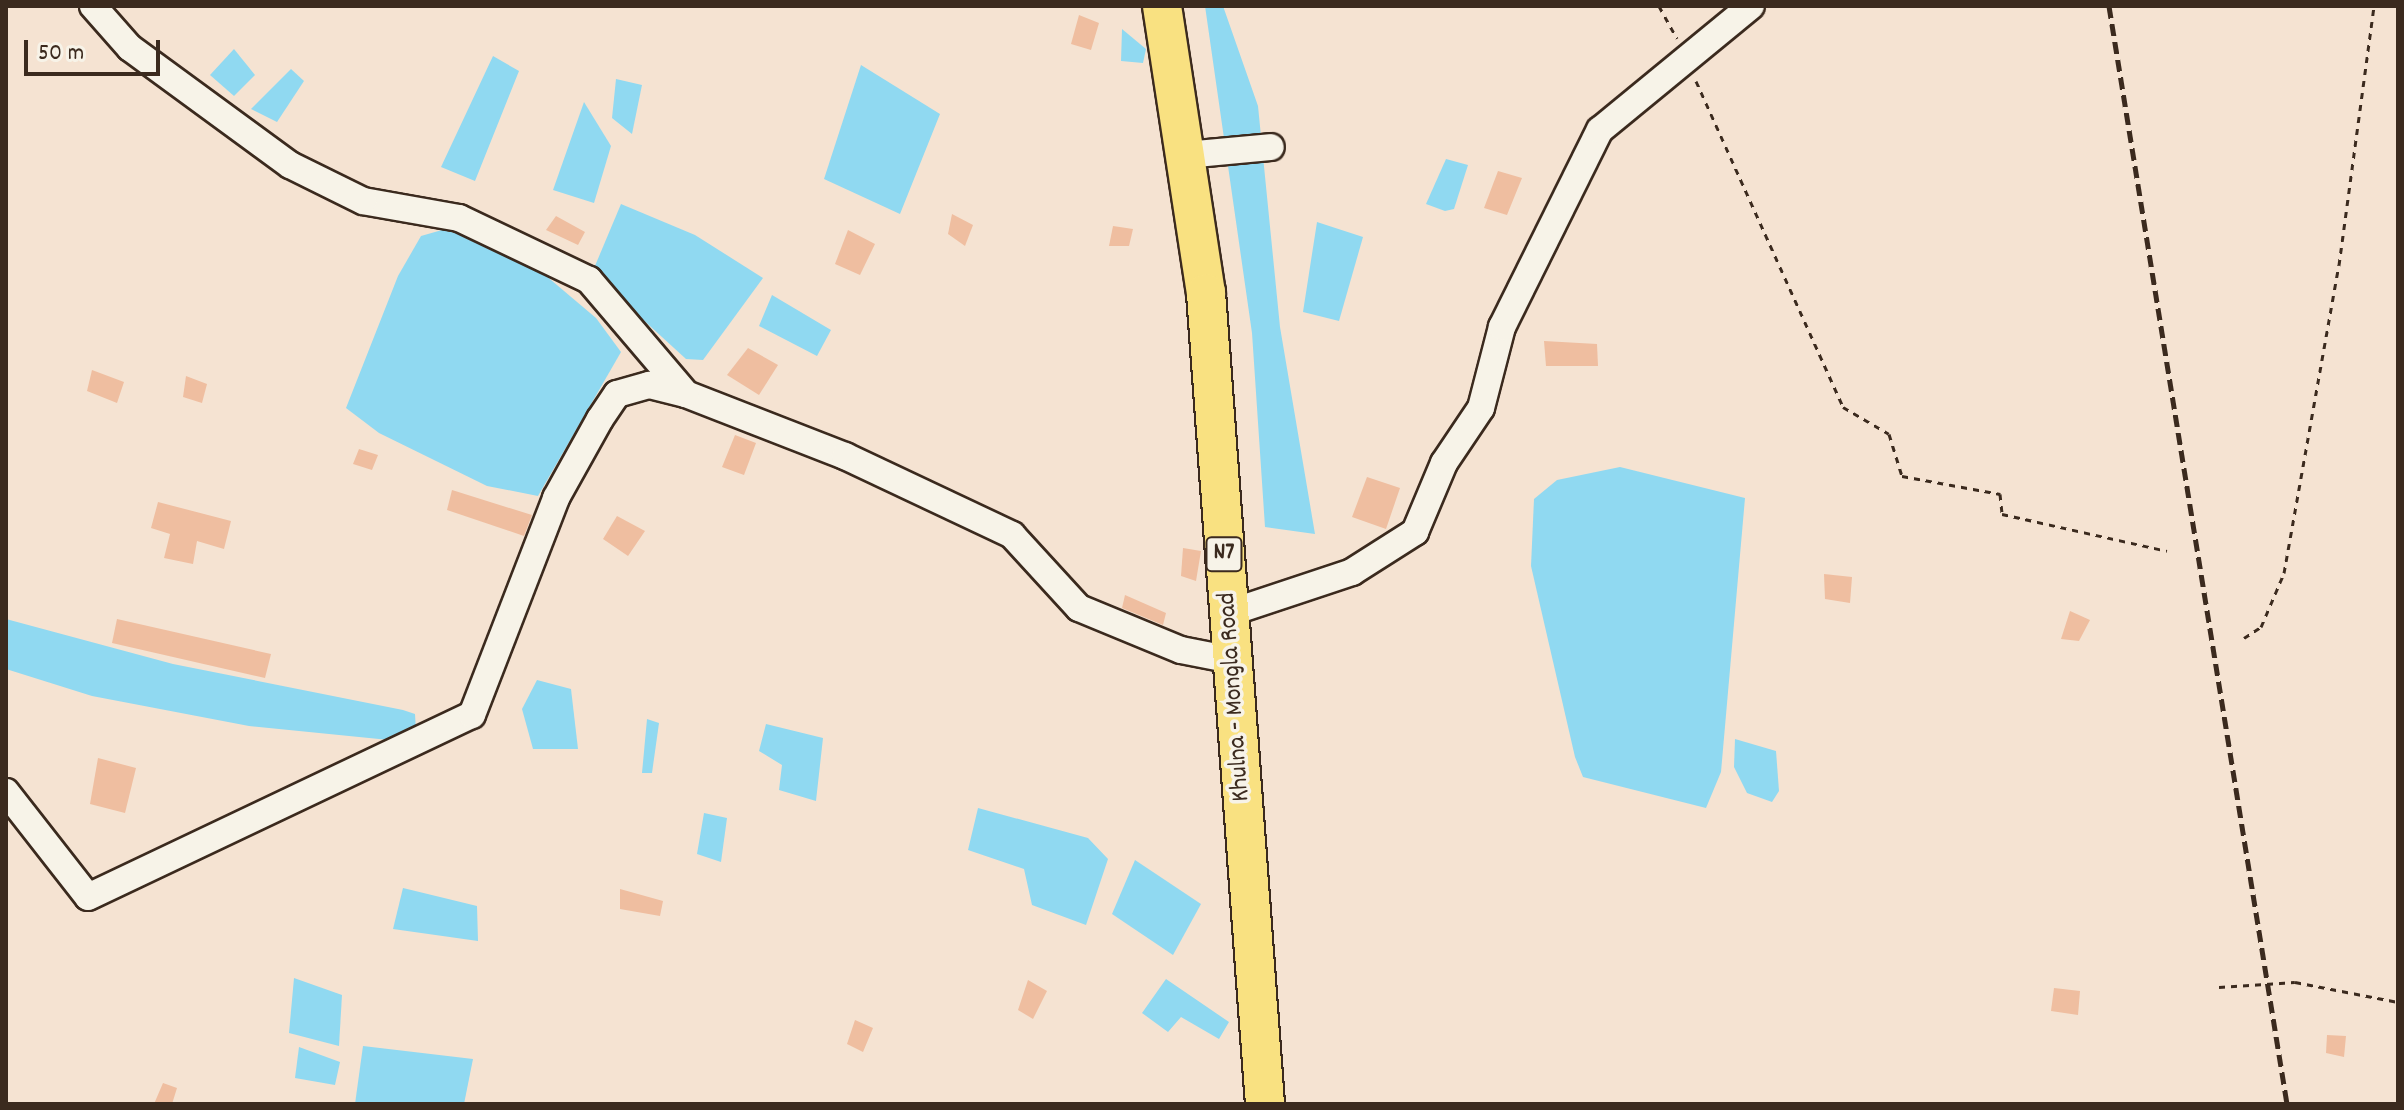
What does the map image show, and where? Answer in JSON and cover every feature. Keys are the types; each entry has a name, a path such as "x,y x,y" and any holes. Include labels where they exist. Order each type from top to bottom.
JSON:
{"highway":[{"name":"Khulna - Mongla Road","path":"1162,6 1206,293 1265,1104"}],"street":[{"path":"93,6 130,48 290,165 363,201 459,218 589,280 686,394"},
{"path":"1229,613 1352,572 1415,532 1444,463 1481,408 1502,327 1600,130 1687,55 1751,6"},
{"path":"1185,155 1271,147"},
{"path":"6,792 88,897 472,715 556,498 617,394 649,385 686,394 845,456 1012,535 1079,608 1181,650 1232,660"}],"path":[{"path":"1659,6 1687,55 1724,154 1843,407 1889,434 1902,476 2000,494 2002,514 2167,551"},
{"path":"2244,638 2261,627 2287,558 2374,6"},
{"path":"2219,987 2295,982 2398,1002"}],"water":[{"path":"1205,6 1223,6 1258,106 1280,327 1315,534 1265,527 1252,333"},
{"path":"1122,29 1146,49 1143,63 1121,61"},
{"path":"234,49 255,75 234,96 210,75"},
{"path":"493,56 519,71 475,181 441,167"},
{"path":"861,65 940,114 900,214 824,179"},
{"path":"291,69 304,81 277,122 251,109"},
{"path":"616,79 642,85 632,134 612,118"},
{"path":"584,102 611,146 594,203 553,190"},
{"path":"1446,159 1468,165 1454,209 1445,211 1426,204"},
{"path":"621,204 695,235 763,278 703,360 686,359 592,273"},
{"path":"1317,222 1363,237 1339,321 1303,312"},
{"path":"442,230 484,239 538,269 596,318 621,352 538,496 487,486 379,433 346,408 398,276 421,236"},
{"path":"772,295 831,330 817,356 759,326"},
{"path":"1620,467 1745,498 1721,772 1706,808 1583,777 1575,757 1531,566 1534,499 1557,480"},
{"path":"6,619 173,664 403,710 415,714 416,731 399,741 249,726 92,696 6,669"},
{"path":"537,680 571,689 578,749 533,749 522,709"},
{"path":"647,719 659,723 652,773 642,773"},
{"path":"766,724 823,738 816,801 779,790 782,765 759,751"},
{"path":"1735,739 1776,751 1779,791 1772,802 1747,793 1734,767"},
{"path":"978,808 1088,838 1108,859 1086,925 1032,905 1024,869 968,850"},
{"path":"704,813 727,818 721,862 697,854"},
{"path":"1135,860 1201,904 1173,955 1112,914"},
{"path":"403,888 477,906 478,941 393,929"},
{"path":"294,978 342,995 339,1046 289,1033"},
{"path":"1166,979 1229,1022 1219,1039 1181,1017 1168,1032 1142,1013"},
{"path":"363,1046 473,1059 464,1104 355,1104"},
{"path":"299,1047 340,1062 335,1085 295,1078"}],"building":[{"path":"1079,15 1099,23 1091,50 1071,44"},
{"path":"1498,171 1522,178 1507,215 1484,208"},
{"path":"952,214 973,225 965,246 948,234"},
{"path":"556,216 585,232 578,245 546,230"},
{"path":"1113,226 1133,229 1129,246 1109,246"},
{"path":"848,230 875,244 860,275 835,264"},
{"path":"1544,341 1597,344 1598,366 1546,366"},
{"path":"748,348 778,365 759,395 727,375"},
{"path":"92,370 124,382 117,403 87,391"},
{"path":"186,376 207,384 202,403 183,397"},
{"path":"735,435 756,443 744,475 722,467"},
{"path":"359,449 378,455 372,470 353,464"},
{"path":"1367,477 1400,488 1386,529 1352,517"},
{"path":"452,490 532,515 524,536 447,510"},
{"path":"158,502 231,521 224,549 197,541 193,564 164,558 170,534 151,528"},
{"path":"617,516 645,531 628,556 603,539"},
{"path":"1183,548 1201,551 1196,581 1181,576"},
{"path":"1824,574 1852,577 1850,603 1825,599"},
{"path":"1125,595 1166,613 1163,625 1122,608"},
{"path":"2070,611 2090,620 2079,641 2061,639"},
{"path":"117,619 271,654 265,678 112,643"},
{"path":"98,758 136,768 125,813 90,804"},
{"path":"620,889 663,901 660,916 620,909"},
{"path":"1028,980 1047,991 1033,1019 1018,1010"},
{"path":"2054,988 2080,991 2078,1015 2051,1011"},
{"path":"855,1020 873,1028 863,1052 847,1044"},
{"path":"2327,1035 2346,1036 2344,1057 2326,1053"},
{"path":"163,1083 177,1088 172,1104 154,1104"}],"railway":[{"path":"2109,6 2287,1104"}]}
